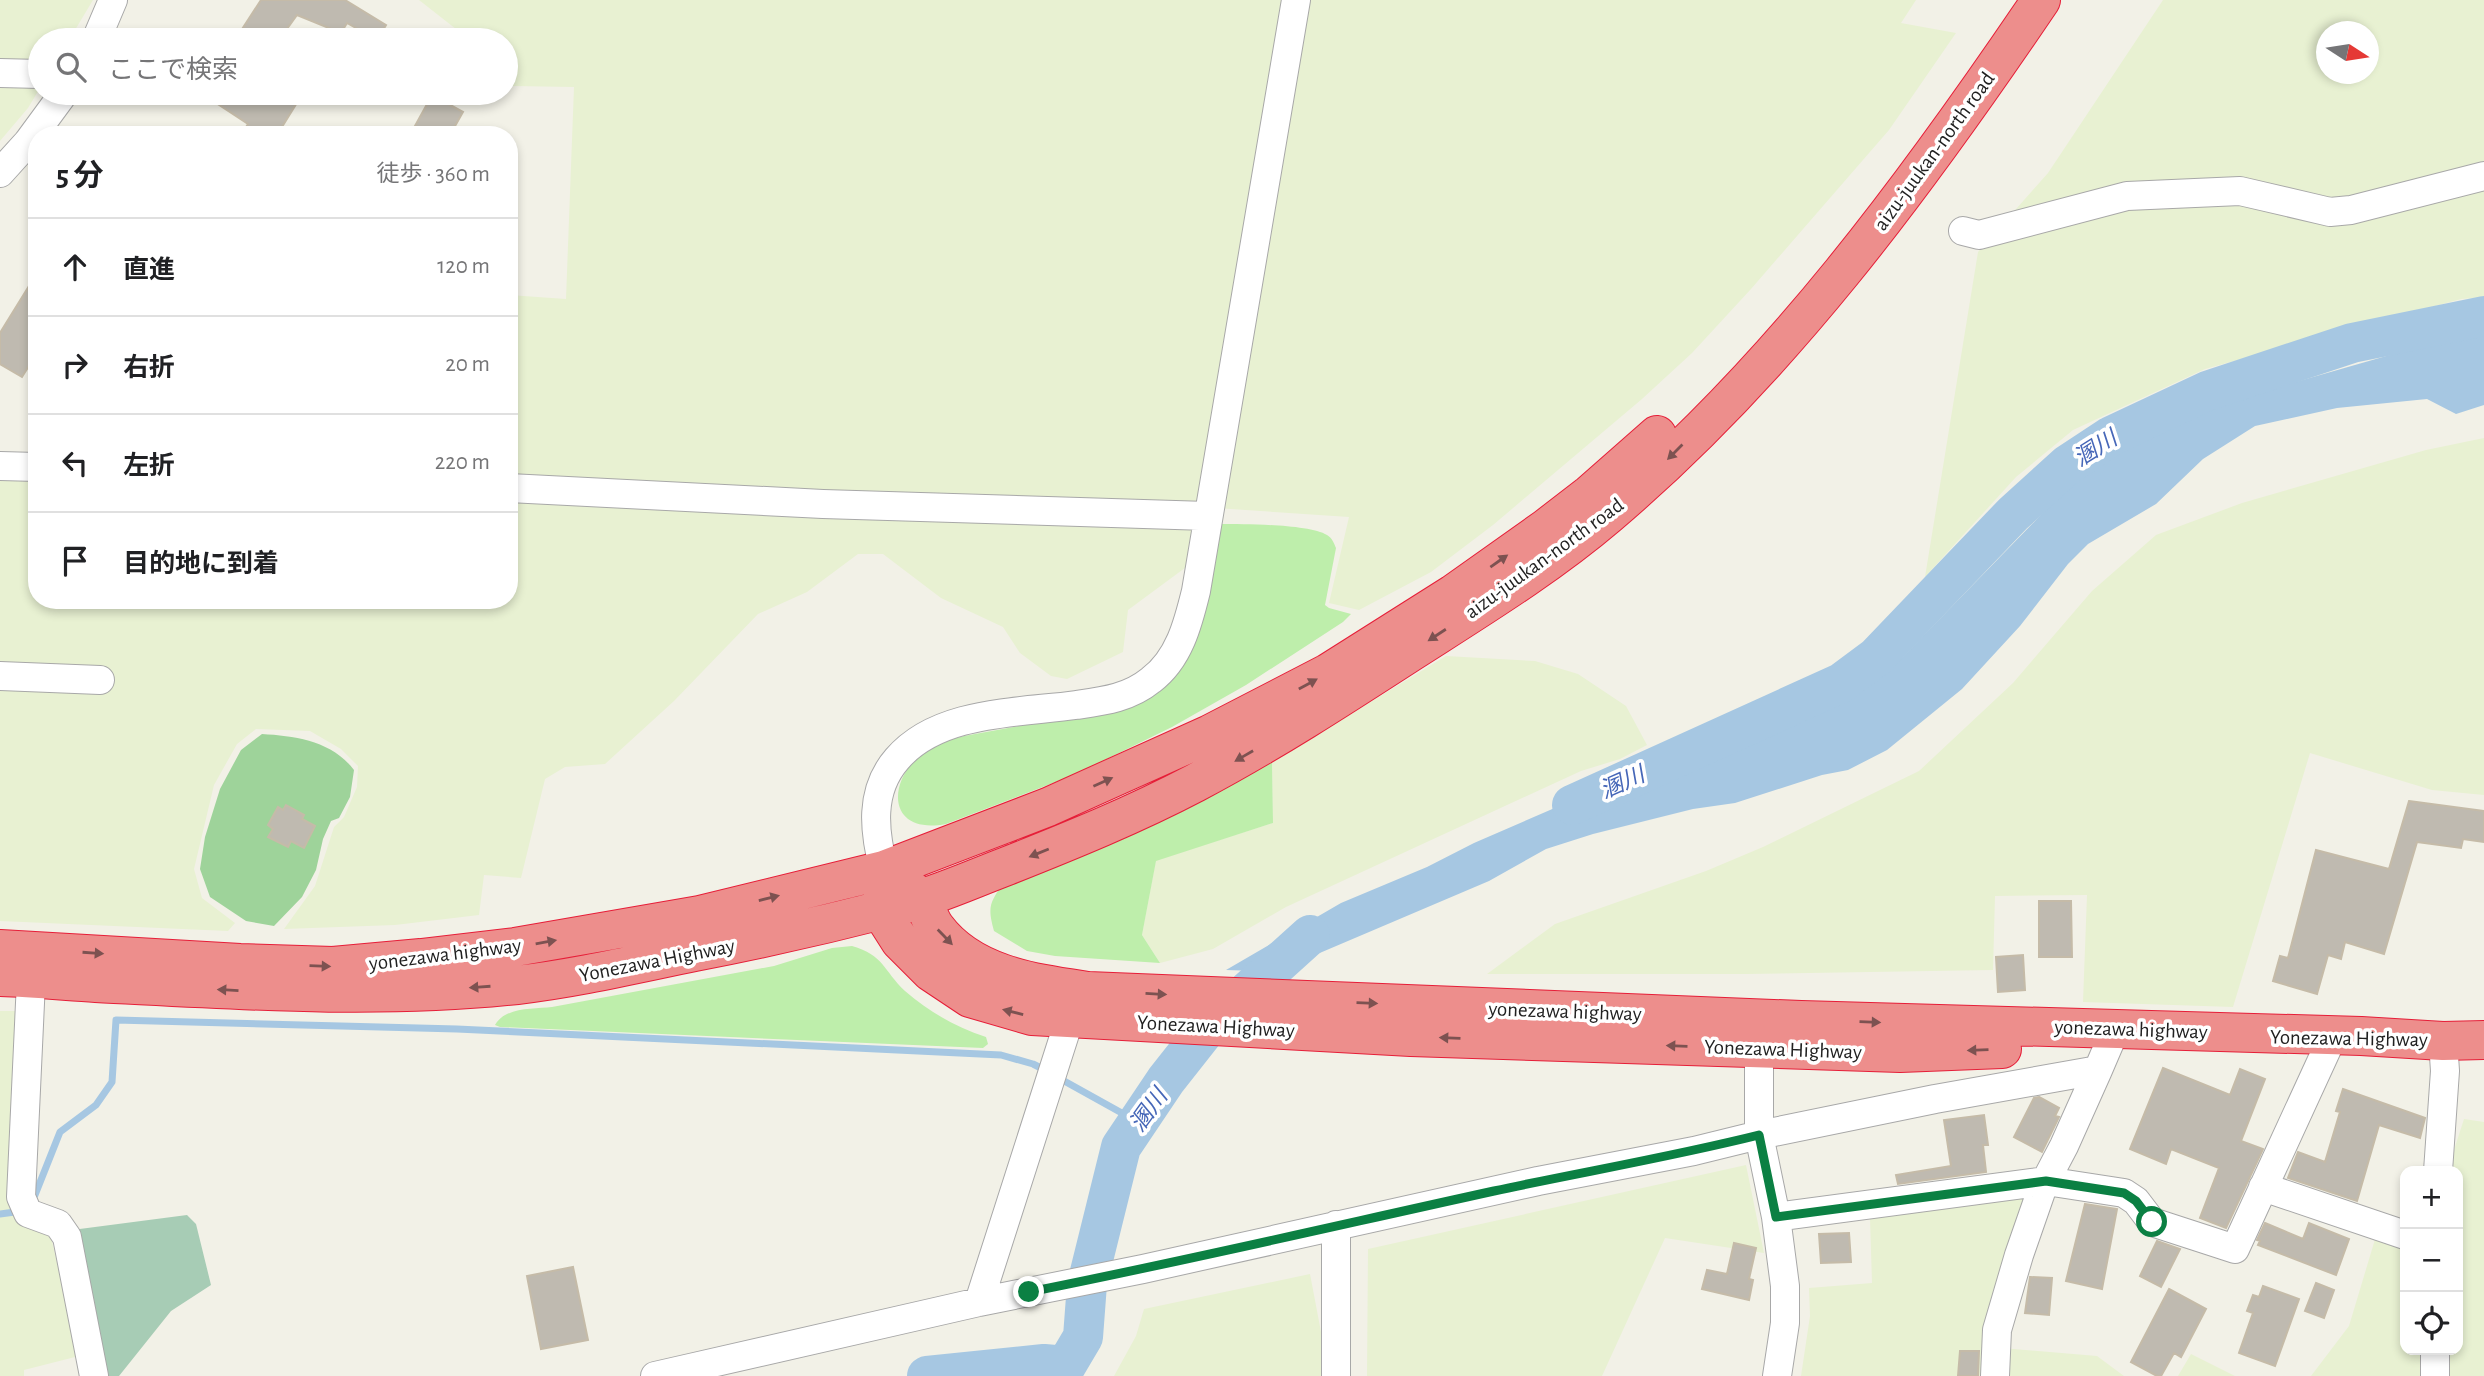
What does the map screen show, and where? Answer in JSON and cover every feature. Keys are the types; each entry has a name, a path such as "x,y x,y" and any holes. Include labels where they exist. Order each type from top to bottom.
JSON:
{"highway":[{"name":"aizu-juukan-north road","path":"884,870 1048,807 1210,734 1297,690 1452,594 1590,494 1704,391 1765,331 1824,267 1888,189 2020,0"},
{"name":"aizu-juukan-north road","path":"920,897 965,883 1088,833 1187,788 1385,669 1513,586 1607,516 1721,407 1838,278 1963,115 2040,0"},
{"name":"yonezawa highway","path":"16,963 333,966 421,958 515,947 700,915 884,870 920,897 935,927 966,957 1000,973 1028,982 1080,1009 1297,1015 2107,1048 2291,1034"},
{"path":"884,870 883,909 900,941 930,972 970,998 1032,1016 1080,1009"},
{"name":"Yonezawa Highway","path":"16,963 226,990 332,994 519,985 770,938 920,897"},
{"name":"Yonezawa Highway","path":"2291,1034 2443,1041 2484,1040"}],"street":[{"path":"101,28 113,0"},
{"path":"884,870 875,825 876,805 887,772 916,740 955,722 1104,702 1130,694 1155,678 1178,649 1196,592 1296,0"},
{"path":"0,73 28,74"},
{"path":"40,126 55,105"},
{"path":"0,173 28,142"},
{"path":"1963,231 1979,235 2127,196 2240,191 2330,212 2351,210 2484,176"},
{"path":"0,466 28,467"},
{"path":"518,488 823,505 1207,516"},
{"path":"0,676 100,680"},
{"path":"16,963 21,1197 28,1213 58,1224 67,1237 94,1376"},
{"path":"979,1302 1080,1009"},
{"path":"1759,1034 1759,1135 1776,1217 1785,1298 1785,1323 1777,1376"},
{"path":"1776,1217 2046,1181 2124,1193 2136,1201 2152,1222 2235,1249 2333,1036"},
{"path":"2438,1166 2445,1071 2443,1041"},
{"path":"655,1376 979,1302 1143,1269 1538,1181 1694,1151 1935,1099 2107,1048"},
{"path":"1995,1376 1997,1330 2019,1255 2046,1181 2107,1048"},
{"path":"2263,1187 2400,1233"},
{"path":"1336,1226 1336,1376"},
{"path":"2435,1355 2435,1376"}],"green space":[{"path":"0,0 93,0 76,28 28,28 30,105 0,141"},
{"path":"419,0 1916,0 1901,23 1956,33 1889,130 1692,353 1642,399 1493,525 1431,572 1359,610 1329,603 1349,517 1201,507 1193,562 1128,610 1123,652 1067,679 1051,676 1020,653 1003,627 941,598 883,554 858,554 807,592 758,614 674,701 605,764 565,767 545,779 521,878 484,875 479,915 395,925 284,929 315,886 334,827 344,817 357,787 358,766 341,749 310,731 256,729 237,744 214,785 194,869 202,898 235,923 228,931 0,921 0,480 28,482 28,609 518,609 518,296 566,299 574,87 518,86 518,28 455,28"},
{"path":"2163,0 2484,0 2484,297 2461,299 2205,369 2073,430 2016,477 1925,577 1978,252 2048,173"},
{"path":"2484,438 2484,795 2432,790 2310,753 2233,1007 2083,1002 2087,895 1995,896 1993,970 1487,974 1555,924 1706,871 1763,847 1919,771 2013,683 2092,591 2156,535 2242,503 2426,450"},
{"path":"1222,524 1292,527 1327,535 1336,548 1325,605 1351,614 1343,622 1246,685 1172,727 1074,775 946,824 925,825 911,821 902,812 898,800 899,787 905,773 915,760 937,744 964,736 1107,710 1137,701 1205,592"},
{"path":"1446,656 1535,661 1578,674 1626,706 1647,745 1620,759 1581,771 1286,907 1213,949 1160,963 1142,935 1156,860 1273,823 1272,762"},
{"path":"262,734 288,736 324,746 345,760 354,770 350,797 339,818 331,821 323,839 316,870 302,897 274,926 246,921 210,897 200,869 205,837 220,789 241,750"},
{"path":"1272,762 1273,823 1156,861 1142,935 1160,963 1055,956 1027,951 994,931 991,904 1005,881 1202,799"},
{"path":"852,946 877,959 905,991 924,1006 964,1029 986,1037 988,1044 983,1048 495,1025 506,1015 520,1010 552,1007 774,966 832,948"},
{"path":"0,1011 19,1011 13,1200 50,1233 79,1356 24,1370 24,1376 0,1376"},
{"path":"2464,1119 2484,1122 2484,1376 2311,1376 2349,1326 2376,1236 2400,1245 2400,1355 2463,1355 2463,1166 2453,1166 2453,1153"},
{"path":"1746,1165 1764,1253 1665,1238 1602,1376 1367,1376 1368,1249"},
{"path":"2035,1194 1990,1347 2097,1356 2124,1376 1801,1376 1810,1316 1809,1288 1872,1283 1870,1218"},
{"path":"187,1215 196,1224 211,1285 171,1311 119,1376 101,1376 72,1230"},
{"path":"1310,1274 1325,1353 1325,1376 1114,1376 1136,1336 1144,1309"},
{"path":"2191,1354 2235,1376 2178,1376"}],"water":[{"path":"2484,328 2484,405 2456,414 2427,399 2337,408 2255,426 2203,459 2156,504 2088,544 2068,564 2020,626 1962,689 1887,750 1848,770 1822,775 1735,803 1693,809 1593,834 1546,849 1489,881 1315,955 1285,972 1226,970 1341,903 1427,867 1474,843 1594,791 1697,763 1840,699 1891,669 2073,482 2113,450 2179,416 2222,400 2275,388"}],"building":[{"path":"261,0 345,0 386,25 384,28 356,28 347,23 344,28 329,28 297,15 288,28 243,28"},
{"path":"219,105 296,105 283,126 247,126 248,124"},
{"path":"426,105 450,105 463,112 455,126 415,126"},
{"path":"28,288 28,367 22,377 0,364 0,333"},
{"path":"2409,801 2484,811 2484,842 2463,839 2461,848 2417,842 2384,954 2345,942 2341,959 2328,955 2317,994 2273,981 2280,956 2288,958 2316,850 2389,869"},
{"path":"286,805 304,815 302,819 315,826 304,848 291,841 288,847 268,837 273,829 268,825 278,807 283,810"},
{"path":"2039,901 2071,901 2072,957 2039,957"},
{"path":"2023,955 2025,990 1998,992 1996,957"},
{"path":"2163,1068 2230,1095 2240,1069 2265,1079 2241,1141 2263,1149 2226,1228 2200,1218 2219,1168 2171,1149 2166,1164 2130,1149"},
{"path":"2343,1089 2425,1118 2420,1138 2379,1125 2357,1201 2288,1178 2298,1152 2325,1162 2340,1112 2336,1111"},
{"path":"2039,1097 2059,1108 2055,1116 2059,1117 2042,1152 2014,1137 2034,1098"},
{"path":"1984,1115 1988,1145 1983,1145 1986,1172 1898,1184 1896,1175 1951,1166 1944,1120"},
{"path":"2085,1204 2117,1209 2102,1289 2066,1281"},
{"path":"2265,1223 2303,1239 2309,1223 2349,1239 2336,1275 2258,1245 2260,1241 2257,1240"},
{"path":"1849,1233 1851,1262 1821,1263 1819,1234"},
{"path":"2157,1241 2180,1249 2161,1287 2140,1276"},
{"path":"1734,1243 1756,1248 1749,1279 1753,1280 1749,1300 1702,1289 1707,1270 1727,1274"},
{"path":"573,1267 588,1340 541,1349 527,1276"},
{"path":"2030,1277 2052,1278 2049,1315 2025,1313"},
{"path":"2316,1283 2334,1290 2324,1318 2305,1311"},
{"path":"2263,1286 2299,1299 2275,1366 2239,1353 2253,1313 2247,1311 2253,1295 2259,1297"},
{"path":"2169,1289 2206,1309 2181,1357 2174,1353 2161,1376 2157,1376 2131,1362"},
{"path":"1960,1351 1979,1351 1978,1376 1958,1376"}],"waterway":[{"name":"溷川","path":"1572,805 1841,683 1876,657 2013,514 2067,465 2111,436 2207,391 2352,343 2484,316"},
{"name":"溷川","path":"1060,1376 1083,1337 1087,1284 1121,1147 1166,1080 1207,1028 1310,935"},
{"path":"31,1199 60,1132 96,1105 112,1082 116,1020 457,1029 1001,1055 1047,1071"},
{"path":"1057,1077 1138,1122"},
{"path":"0,1214 19,1209"},
{"name":"溷川","path":"927,1376 1044,1364 1066,1366"}],"route":[{"path":"1029,1292 1759,1135 1776,1217 2046,1181 2124,1193 2136,1201 2152,1222"}]}
